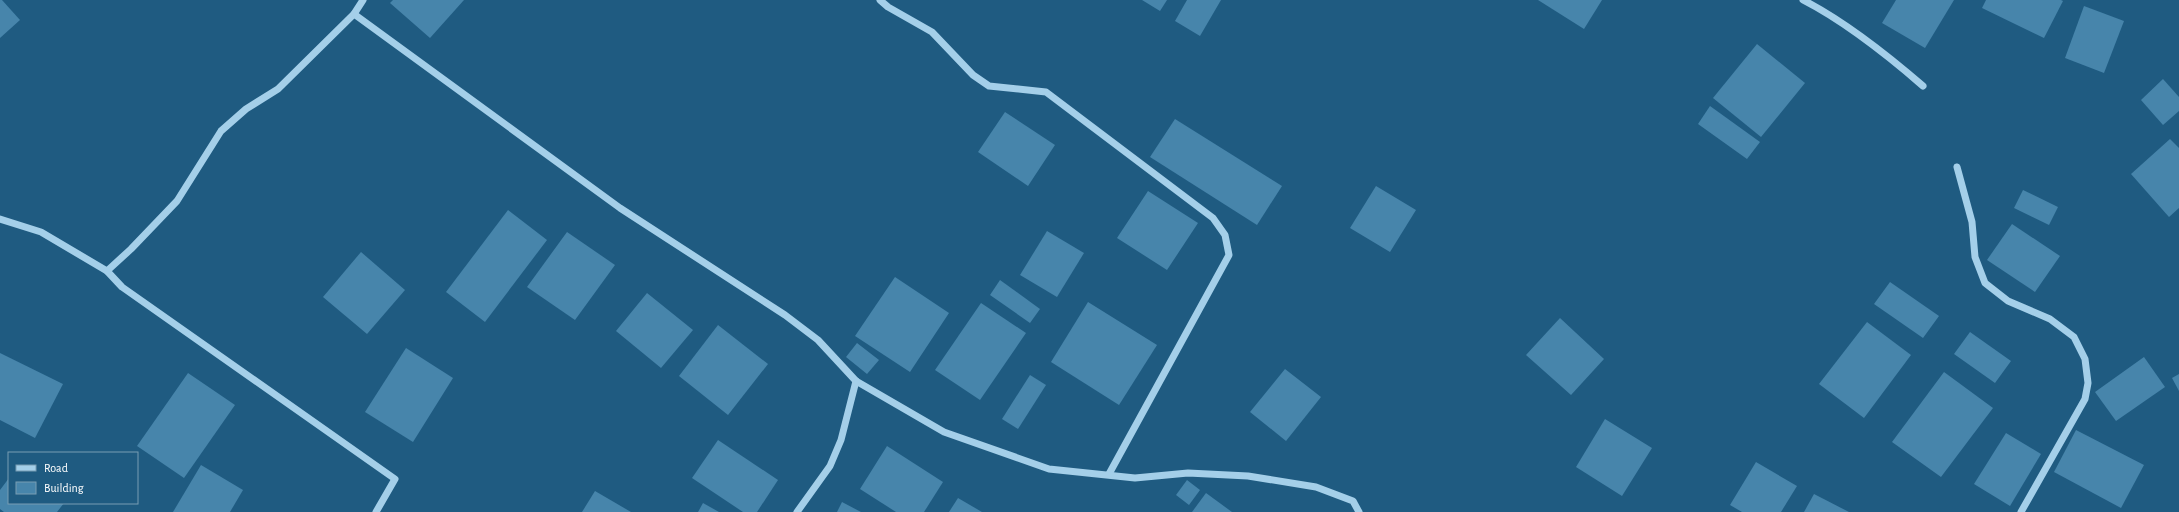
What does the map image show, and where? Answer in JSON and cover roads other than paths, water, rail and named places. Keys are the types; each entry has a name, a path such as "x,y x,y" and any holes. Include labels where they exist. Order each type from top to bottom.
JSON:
{"street":[{"path":"107,271 131,249 177,201 221,130 246,109 278,89 354,14 363,0"},
{"path":"880,0 888,7 932,32 973,75 989,86 1046,92 1213,218 1225,235 1229,255 1109,474"},
{"path":"1803,0 1825,11 1856,33 1922,86"},
{"path":"354,14 620,208 785,315 818,340 856,381 944,432 1008,456 1049,469 1109,474 1135,478 1188,473 1248,476 1316,487 1353,501 1359,512"},
{"path":"1957,167 1972,222 1975,257 1985,284 2008,300 2050,319 2074,337 2085,359 2088,383 2085,399 2021,512"},
{"path":"0,219 41,232 107,271 122,287 395,479 376,512"},
{"path":"797,512 830,466 841,440 856,381"}]}
